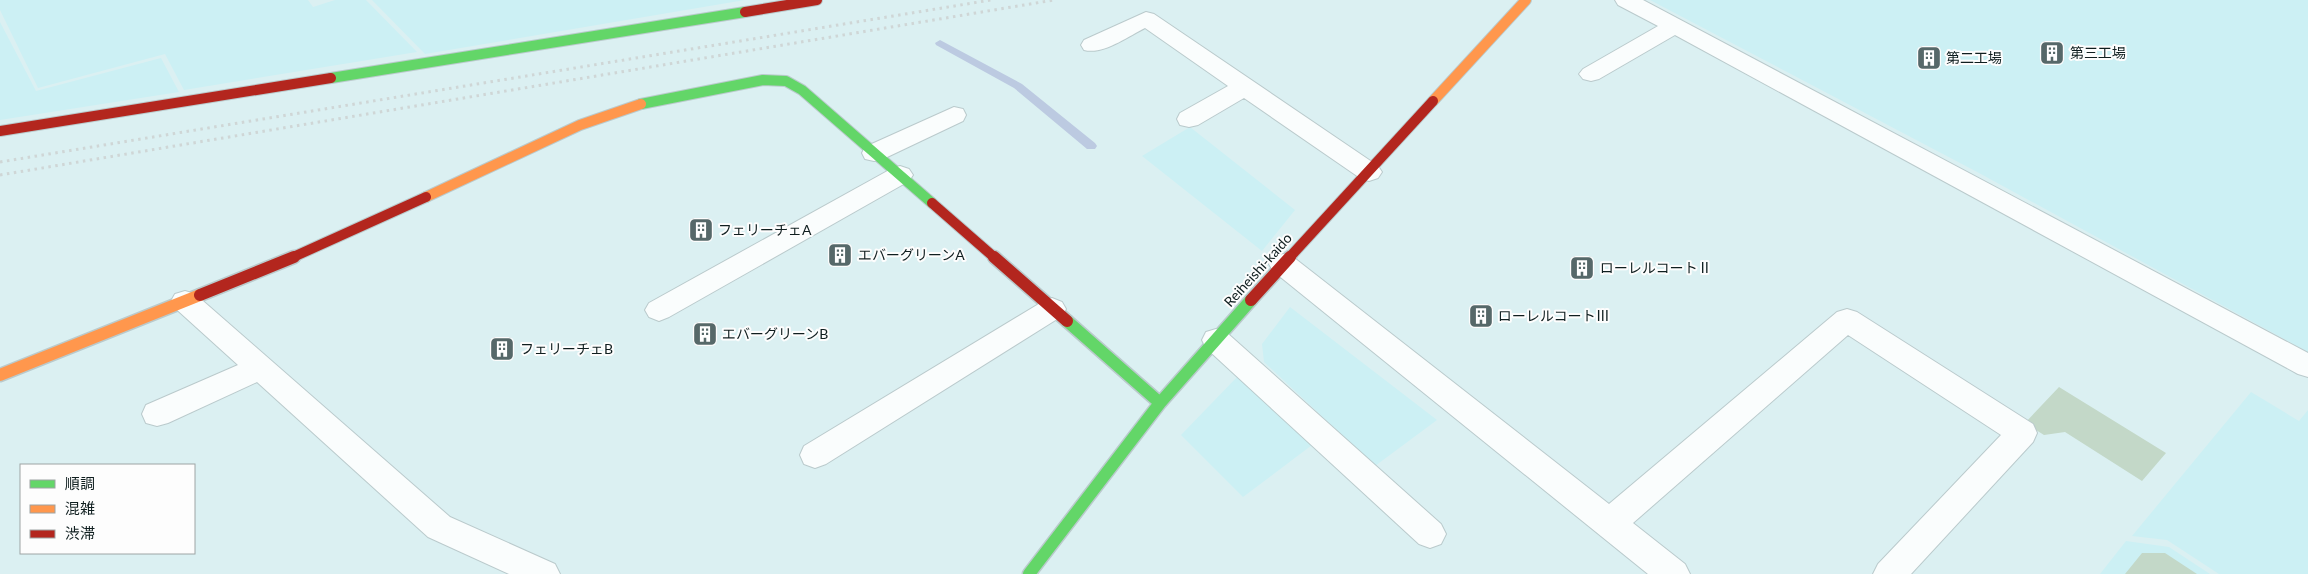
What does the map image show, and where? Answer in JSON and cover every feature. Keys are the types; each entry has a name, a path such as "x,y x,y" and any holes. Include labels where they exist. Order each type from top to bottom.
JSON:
{"street":[{"path":"0,132 817,0"},
{"name":"Reiheishi-kaido","path":"1029,574 1160,403 1282,264 1526,0"},
{"path":"1626,0 2308,366"},
{"path":"1092,45 1146,19 1369,172"},
{"path":"1591,74 1675,26"},
{"path":"0,375 311,250 580,125 643,103 763,80 786,81 802,90 1160,403"},
{"path":"1189,119 1245,87"},
{"path":"874,153 954,115"},
{"path":"659,310 900,175"},
{"path":"1282,264 1673,574"},
{"path":"185,301 439,527 536,573"},
{"path":"814,455 1052,309"},
{"path":"1610,524 1847,320 2022,433 1890,574"},
{"path":"1216,340 1430,534"},
{"path":"157,414 260,368"}],"shaded area":[{"path":"0,0 308,0 313,7 335,0 366,0 417,52 184,90 165,54 38,88 0,10"},
{"path":"372,0 745,0 425,54"},
{"path":"1650,0 2308,0 2308,352 1979,173"},
{"path":"0,22 36,91 161,58 179,92 0,120"},
{"path":"1190,127 1295,210 1262,251 1142,156"},
{"path":"1290,307 1437,420 1375,466 1264,362 1262,344"},
{"path":"1238,376 1312,445 1243,497 1181,435"},
{"path":"2251,392 2299,421 2308,410 2308,574 2219,574 2167,540 2132,536"},
{"path":"2126,541 2169,547 2210,574 2100,574"}],"green space":[{"path":"2059,387 2166,453 2142,481 2065,432 2044,435 2025,423"},
{"path":"2142,553 2165,553 2197,574 2125,574"}],"waterway":[{"path":"940,43 1018,86 1091,146"}],"railway":[{"path":"0,162 991,0"},
{"path":"0,175 1054,0"}],"traffic: fast":[{"path":"331,78 745,12"},
{"path":"641,104 763,80 786,81 802,90 932,203"},
{"path":"1029,574 1160,403 1251,300"},
{"path":"1067,321 1160,403"}],"traffic: slow":[{"path":"1433,101 1526,0"},
{"path":"426,197 580,125 641,104"},
{"path":"0,375 200,295"}],"traffic: jam":[{"path":"745,12 817,0"},
{"path":"0,131 331,78"},
{"path":"1251,300 1433,101"},
{"path":"200,295 311,250 426,197"},
{"path":"932,203 1067,321"}],"place":[{"name":"第三工場","path":"2052,53"},
{"name":"第二工場","path":"1929,58"},
{"name":"フェリーチェA","path":"701,230"},
{"name":"エバーグリーンA","path":"840,255"},
{"name":"ローレルコートⅡ","path":"1582,268"},
{"name":"ローレルコートⅢ","path":"1481,316"},
{"name":"エバーグリーンB","path":"705,334"},
{"name":"フェリーチェB","path":"502,349"}]}
